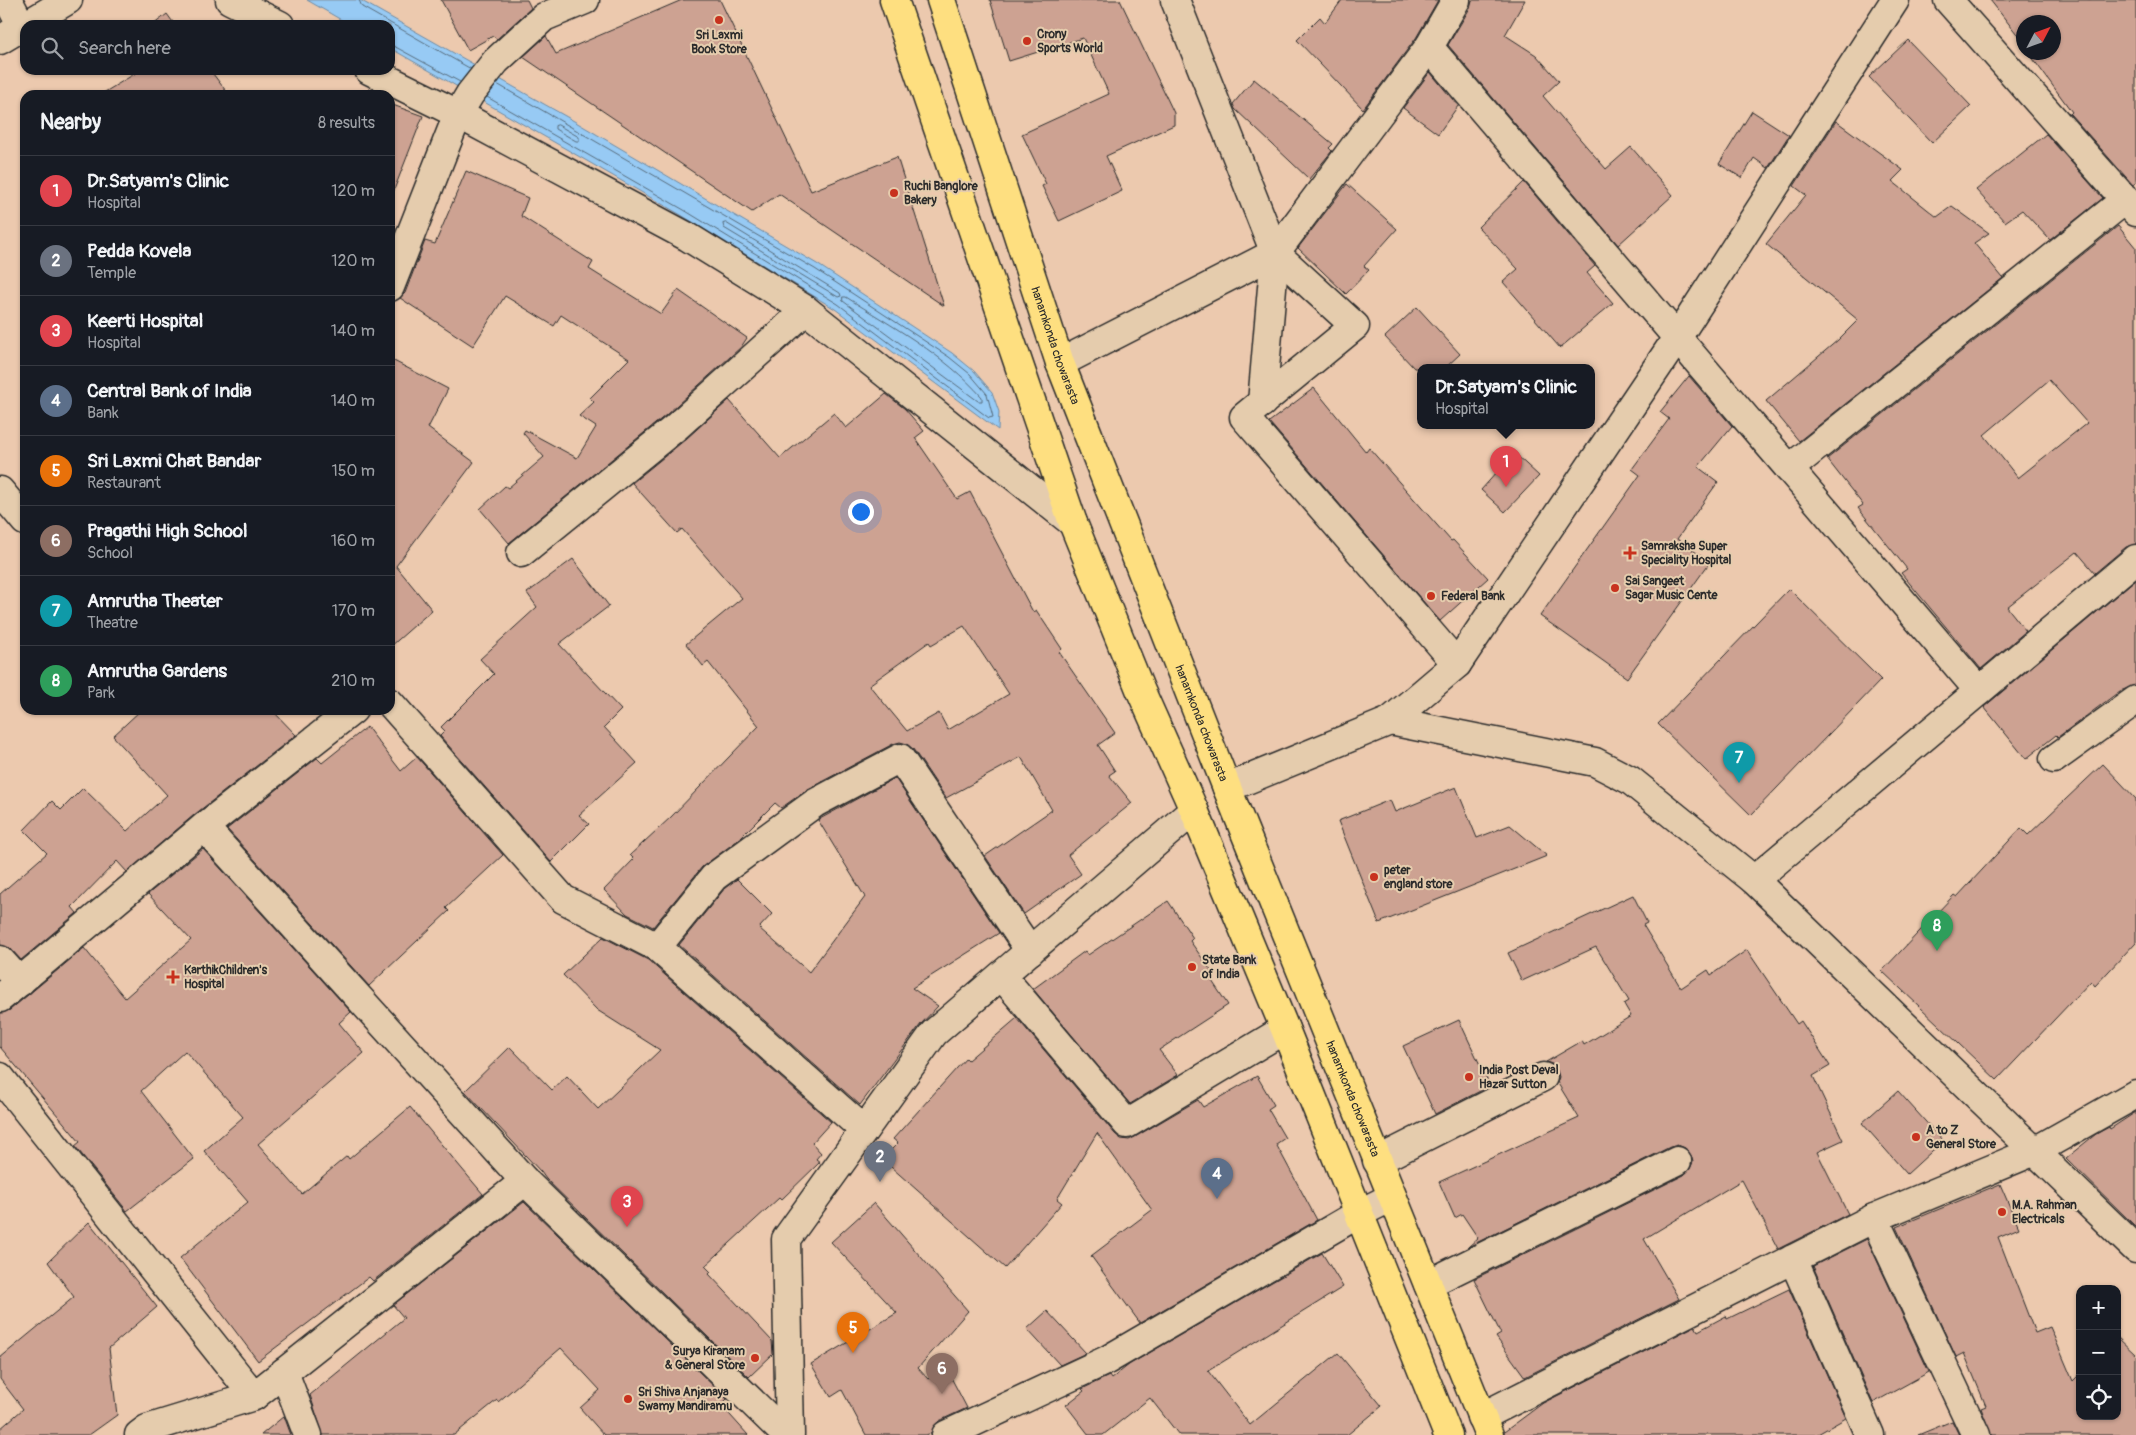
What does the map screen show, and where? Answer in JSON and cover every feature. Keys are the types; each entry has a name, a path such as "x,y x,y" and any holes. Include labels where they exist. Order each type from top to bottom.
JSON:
{"highway":[{"path":"894,0 1073,523 1140,689 1194,810 1285,1029 1448,1435"},
{"name":"hanamkonda chowarasta","path":"941,0 1060,363 1226,788 1485,1426"}],"street":[{"path":"8,0 18,29"},
{"path":"34,20 68,0"},
{"path":"230,0 270,20"},
{"path":"395,276 464,104 496,62 545,9 585,0"},
{"path":"1175,0 1275,253 1355,326 1244,417 1457,664"},
{"path":"1060,363 1275,253 1429,47 1456,0"},
{"path":"1226,788 1390,721 1457,664 1677,338 1895,0"},
{"path":"1789,469 2131,206 1948,0"},
{"path":"1429,47 1979,691"},
{"path":"383,75 464,104 688,237 806,310 1073,523"},
{"path":"1262,403 1275,253"},
{"path":"521,553 676,426 806,310"},
{"path":"0,491 20,515"},
{"path":"1754,880 2136,559"},
{"path":"2054,759 2136,700"},
{"path":"395,709 563,899 657,947 864,1130"},
{"path":"0,960 10,990 204,827 347,715"},
{"path":"1390,721 1594,762 1630,780 1754,880 2136,1249"},
{"path":"657,947 714,877 814,803 900,758 1030,951"},
{"path":"790,1435 786,1239 934,1033 1194,810"},
{"path":"204,827 525,1181 786,1435"},
{"path":"1002,976 1127,1124 1285,1029"},
{"path":"0,1077 254,1396"},
{"path":"1378,1161 1543,1077"},
{"path":"1485,1426 1793,1259 1874,1218 2035,1151 2136,1094"},
{"path":"1428,1284 1677,1162"},
{"path":"139,1435 147,1428 254,1396 525,1181"},
{"path":"946,1435 1107,1360 1358,1214 1392,1197"},
{"path":"1874,1218 1976,1435"},
{"path":"1793,1259 1870,1435"},
{"path":"284,1372 308,1435"}],"water":[{"path":"307,0 360,0 574,121 817,264 952,353 974,371 992,392 999,412 998,430 835,309 681,215 395,51 395,20 341,20"}],"building":[{"path":"441,0 527,0 531,8 497,39 493,36 468,50"},
{"path":"682,0 720,0 811,191 897,157 944,306 779,194 752,212 523,57 546,36 556,54"},
{"path":"990,0 1120,0 1174,113 1174,125 1106,156 1122,191 1059,221 1042,186 1046,184 1022,134 1109,94 1083,38 1009,61"},
{"path":"1342,0 1438,0 1416,38 1363,109 1297,40 1320,17 1325,23"},
{"path":"1472,0 1525,0 1505,35 1536,55 1559,81 1543,96 1606,169 1631,147 1673,195 1618,245 1448,45 1470,8"},
{"path":"1990,0 2136,0 2136,183 2133,185 2070,114 2072,112 2034,60 2061,60 2061,15 2016,15 2016,33"},
{"path":"167,14 171,20 159,20"},
{"path":"1908,40 1971,106 1932,143 1869,77"},
{"path":"1430,72 1458,106 1438,134 1403,108"},
{"path":"133,75 214,75 225,90 108,90"},
{"path":"1254,79 1333,144 1329,148 1332,151 1309,179 1235,109 1233,104"},
{"path":"395,106 423,116 395,187"},
{"path":"1752,111 1789,135 1768,168 1754,158 1742,178 1719,164"},
{"path":"1836,121 1903,170 1892,181 1937,217 1952,206 1989,233 1974,243 2003,278 1799,441 1766,401 1838,340 1858,320 1766,244 1806,195 1794,186"},
{"path":"2046,134 2103,198 2050,240 2022,210 2005,222 1976,190"},
{"path":"466,171 528,198 521,216 593,262 589,269 661,314 678,290 747,338 741,347 666,415 509,543 480,509 505,486 508,488 544,457 523,433 525,430 577,458 596,427 579,416 594,402 590,398 629,359 561,315 554,326 505,296 473,346 400,298 405,293 425,241 435,244"},
{"path":"1524,182 1595,266 1587,273 1613,303 1560,348 1503,282 1518,269 1478,227"},
{"path":"1347,184 1397,229 1364,266 1369,270 1346,294 1298,248"},
{"path":"2118,226 2136,248 2136,544 2126,547 2095,573 2077,552 2007,607 2026,631 1981,669 1901,573 1907,569 1858,508 1863,505 1827,459","holes":["2049,380 2087,423 2018,478 1984,435"]},
{"path":"1417,307 1460,354 1449,364 1417,364 1417,368 1414,368 1385,337"},
{"path":"395,362 448,389 428,428 474,462 396,566 432,610 395,643"},
{"path":"1689,376 1732,426 1698,467 1718,482 1677,539 1710,562 1627,678 1540,616 1640,475 1632,469 1669,419 1660,412"},
{"path":"1314,388 1366,452 1369,448 1451,541 1453,540 1488,578 1440,621 1269,422"},
{"path":"886,394 905,409 924,431 915,438 957,499 970,492 1033,612 1036,610 1062,649 1059,652 1115,733 1098,745 1115,771 1109,775 1132,803 1068,855 1081,874 1024,914 985,856 1052,810 1021,757 946,798 913,749 907,744 900,742 808,789 781,808 775,803 738,840 702,867 653,927 627,914 604,890 634,859 630,855 671,817 759,726 708,662 703,666 686,644 742,598 682,529 677,533 632,483 686,439 729,400 780,458 834,413 846,428","holes":["964,626 1009,694 948,730 939,713 907,731 869,685 929,642 931,645"]},
{"path":"1514,453 1539,476 1505,512 1481,490"},
{"path":"573,559 609,606 559,644 621,710 604,727 637,763 579,815 589,824 551,862 440,736 445,731 441,727 494,674 480,659 537,607 527,593"},
{"path":"2136,579 2136,685 2120,691 2058,737 2056,735 2026,759 1984,707"},
{"path":"1789,589 1881,680 1751,815 1658,724"},
{"path":"136,715 277,715 296,735 194,815 127,872 117,861 72,907 77,913 21,960 11,949 0,945 0,894 47,853 24,830 52,801 61,810 83,788 127,831 167,795 113,736"},
{"path":"367,727 401,771 417,757 503,855 446,908 449,911 369,986 227,829 317,758 322,763"},
{"path":"2103,764 2136,799 2136,942 2095,986 2091,981 1997,1080 1882,971 1954,895 1957,897 2021,828 2028,835"},
{"path":"895,778 999,933 912,988 938,1006 921,1024 860,1105 679,945 725,888 737,879 772,914 759,928 809,972 865,897 818,820"},
{"path":"1456,787 1477,838 1510,825 1547,856 1379,923 1338,821 1390,800 1395,812"},
{"path":"203,849 351,1012 339,1023 364,1053 258,1144 302,1194 347,1156 349,1159 410,1107 483,1194 373,1281 369,1277 258,1361 180,1258 248,1202 204,1151 243,1117 185,1051 141,1091 194,1159 127,1211 75,1146 80,1142 0,1047 0,1013 10,1010 84,948 125,998 191,940 148,894"},
{"path":"1633,895 1647,923 1643,925 1681,988 1708,970 1711,975 1747,950 1797,1024 1801,1021 1830,1066 1813,1076 1843,1140 1817,1152 1848,1214 1778,1249 1742,1180 1644,1239 1679,1299 1525,1377 1496,1337 1501,1334 1474,1279 1684,1175 1690,1169 1693,1162 1691,1155 1685,1148 1678,1145 1670,1147 1468,1247 1478,1238 1462,1214 1455,1218 1439,1182 1579,1118 1557,1082 1559,1077 1557,1070 1552,1064 1546,1062 1582,1041 1584,1045 1631,1016 1624,1004 1629,1001 1596,947 1522,981 1508,953"},
{"path":"1168,901 1193,938 1190,941 1212,972 1208,975 1228,1005 1159,1050 1178,1075 1130,1104 1033,989 1085,951 1088,955"},
{"path":"603,937 648,960 831,1122 812,1143 821,1153 816,1159 820,1162 781,1200 779,1198 705,1266 711,1272 709,1274 772,1341 773,1354 749,1377 546,1179 465,1091 510,1047 552,1090 567,1076 598,1109 660,1050 597,1010 563,975"},
{"path":"1017,1018 1121,1139 1129,1140 1135,1137 1198,1100 1203,1107 1257,1076 1274,1105 1268,1109 1285,1138 1276,1144 1317,1220 1140,1323 1091,1256 1152,1210 1097,1133 1057,1199 1062,1203 1005,1268 882,1159 898,1143 893,1139 966,1058 968,1060"},
{"path":"1459,1020 1490,1086 1435,1114 1403,1046"},
{"path":"1898,1091 1943,1141 1907,1174 1862,1123"},
{"path":"2136,1112 2136,1227 2066,1158 2096,1134 2109,1127 2110,1129"},
{"path":"2000,1184 2019,1228 1998,1237 2035,1333 2050,1327 2073,1381 2076,1378 2076,1420 2121,1420 2121,1341 2136,1355 2136,1435 1991,1435 1981,1408 1986,1406 1964,1353 1956,1357 1896,1227"},
{"path":"524,1202 727,1399 721,1405 748,1435 604,1435 580,1408 600,1390 561,1348 498,1402 497,1400 454,1435 323,1435 310,1395 404,1318 393,1305"},
{"path":"874,1203 968,1311 918,1368 928,1379 945,1366 967,1408 939,1421 931,1433 926,1435 866,1435 842,1390 831,1397 811,1364 897,1313 831,1242"},
{"path":"89,1222 157,1307 109,1348 117,1415 89,1435 0,1435 0,1429 23,1409 0,1379 0,1358 74,1297 48,1262"},
{"path":"1867,1239 1929,1372 1873,1403 1813,1266"},
{"path":"1322,1253 1343,1287 1208,1371 1250,1425 1338,1353 1382,1406 1347,1435 1179,1435 1150,1398 1103,1435 1089,1435 1066,1405 1084,1391 1082,1389 1109,1376 1111,1379 1130,1364"},
{"path":"1789,1289 1846,1418 1816,1435 1504,1435 1504,1432 1543,1403 1695,1326 1698,1331 1726,1316 1727,1319"},
{"path":"1047,1311 1086,1353 1060,1365 1027,1329"},
{"path":"284,1416 291,1435 261,1435"},
{"path":"1952,1421 1959,1435 1918,1435"}],"place":[{"name":"Sri Laxmi Book Store","path":"719,20"},
{"name":"Crony Sports World","path":"1027,41"},
{"name":"Ruchi Banglore Bakery","path":"894,193"},
{"name":"Dr.Satyam's Clinic","path":"1506,487"},
{"name":"Samraksha Super Speciality Hospital","path":"1630,553"},
{"name":"Sai Sangeet Sagar Music Cente","path":"1615,588"},
{"name":"Federal Bank","path":"1431,596"},
{"name":"Amrutha Theater","path":"1739,783"},
{"name":"peter england store","path":"1374,877"},
{"name":"Amrutha Gardens","path":"1937,951"},
{"name":"State Bank of India","path":"1192,967"},
{"name":"KarthikChildren's Hospital","path":"173,977"},
{"name":"India Post Deval Hazar Sutton","path":"1469,1077"},
{"name":"A to Z General Store","path":"1916,1137"},
{"name":"Pedda Kovela","path":"880,1182"},
{"name":"Central Bank of India","path":"1217,1199"},
{"name":"M.A. Rahman Electricals","path":"2002,1212"},
{"name":"Keerti Hospital","path":"627,1227"},
{"name":"Sri Laxmi Chat Bandar","path":"853,1353"},
{"name":"Surya Kiranam & General Store","path":"755,1358"},
{"name":"Pragathi High School","path":"942,1394"},
{"name":"Sri Shiva Anjanaya Swamy Mandiramu","path":"628,1399"}]}
